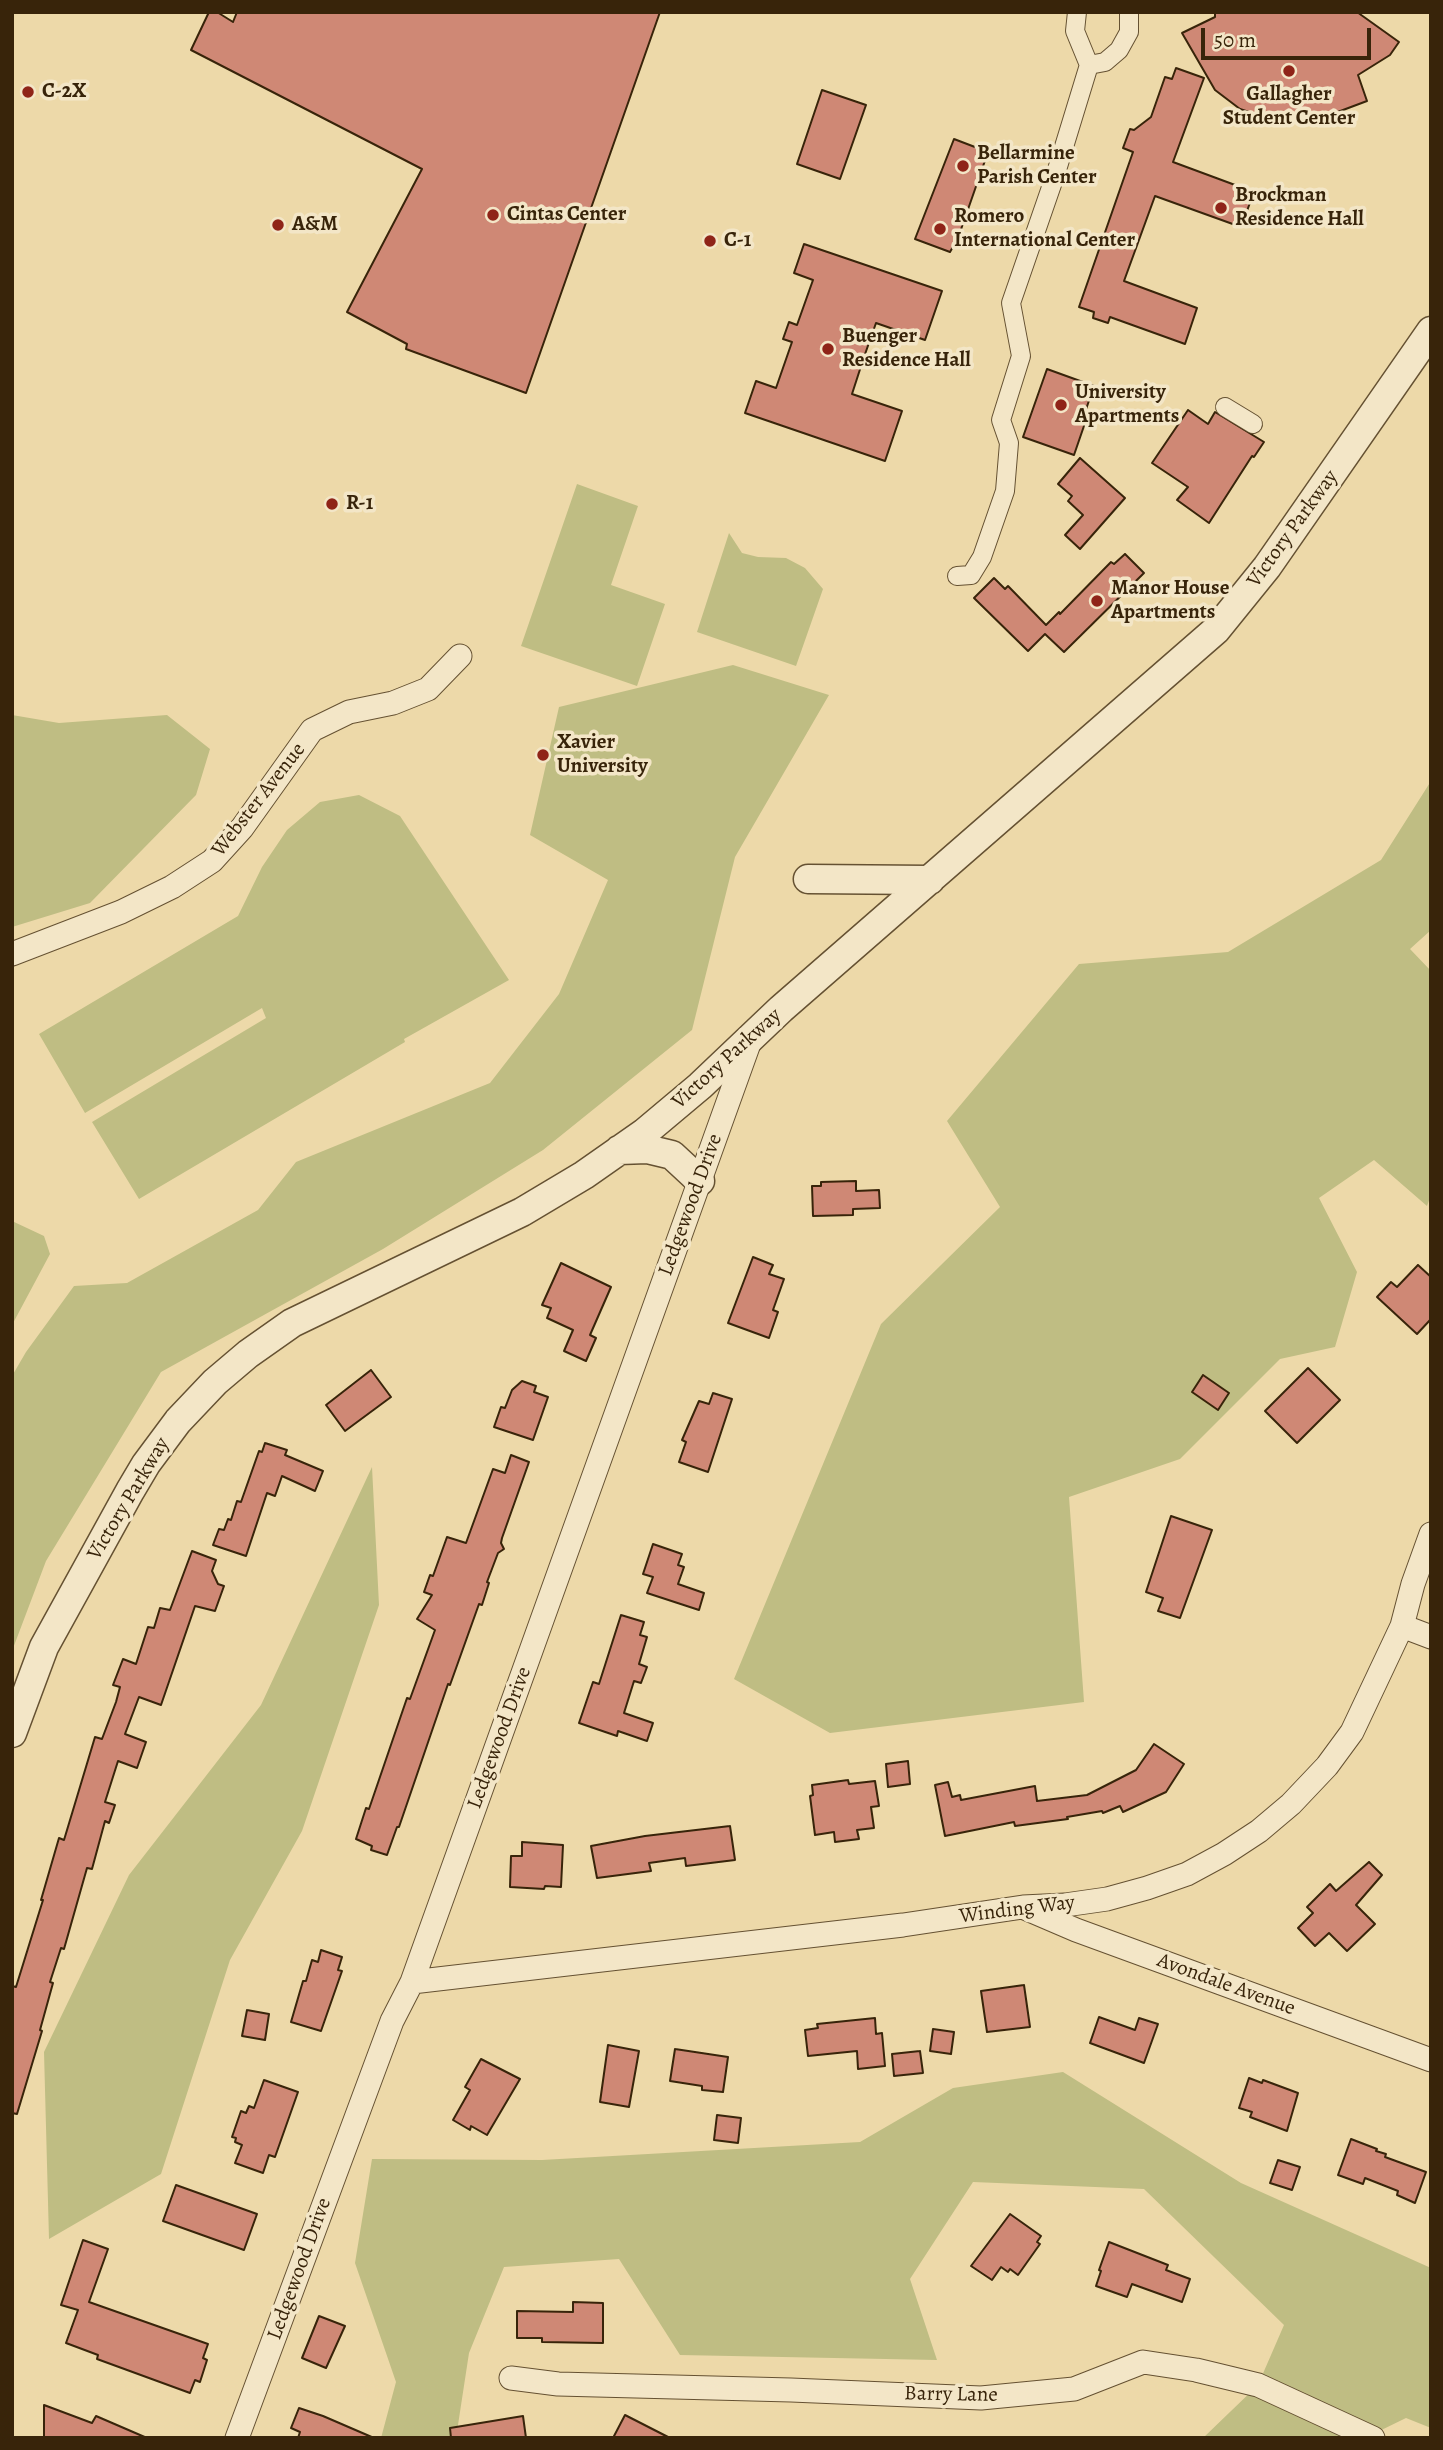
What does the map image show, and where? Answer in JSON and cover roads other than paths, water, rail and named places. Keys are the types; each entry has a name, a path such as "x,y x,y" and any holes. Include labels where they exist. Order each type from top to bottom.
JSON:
{"street":[{"path":"957,576 971,575 982,557 1005,491 1009,443 1002,420 1021,356 1011,303 1056,173 1089,65 1075,31 1077,12"},
{"path":"1089,65 1105,62 1119,50 1129,32 1129,12"},
{"name":"Victory Parkway","path":"12,1733 44,1647 130,1491 178,1420 215,1382 248,1354 292,1323 522,1212 584,1175 700,1086 752,1035 1216,630 1290,534 1431,331"},
{"path":"1225,407 1253,424"},
{"name":"Webster Avenue","path":"12,954 121,912 172,887 212,861 242,828 312,730 349,712 393,703 428,689 460,656"},
{"path":"808,879 930,880"},
{"name":"Ledgewood Drive","path":"237,2438 392,2021 412,1982 752,1035"},
{"path":"619,1150 648,1149 672,1155 700,1181"},
{"name":"Winding Way","path":"412,1982 903,1925 1023,1907 1065,1905 1107,1899 1186,1874 1259,1831 1292,1804 1327,1766 1352,1732 1402,1626 1413,1584 1431,1534"},
{"path":"1402,1626 1431,1637"},
{"name":"Avondale Avenue","path":"1023,1907 1076,1930 1431,2060"},
{"name":"Barry Lane","path":"512,2378 558,2384 981,2398 1073,2389 1143,2362 1196,2370 1258,2385 1373,2438"}],"place":[{"name":"Gallagher Student Center","path":"1289,71"},
{"name":"C-2X","path":"28,92"},
{"name":"Bellarmine Parish Center","path":"963,166"},
{"name":"Brockman Residence Hall","path":"1221,208"},
{"name":"Cintas Center","path":"493,215"},
{"name":"A&M","path":"278,225"},
{"name":"Romero International Center","path":"940,229"},
{"name":"C-1","path":"710,241"},
{"name":"Buenger Residence Hall","path":"828,349"},
{"name":"University Apartments","path":"1061,405"},
{"name":"R-1","path":"332,504"},
{"name":"Manor House Apartments","path":"1097,601"},
{"name":"Xavier University","path":"543,755"}]}
